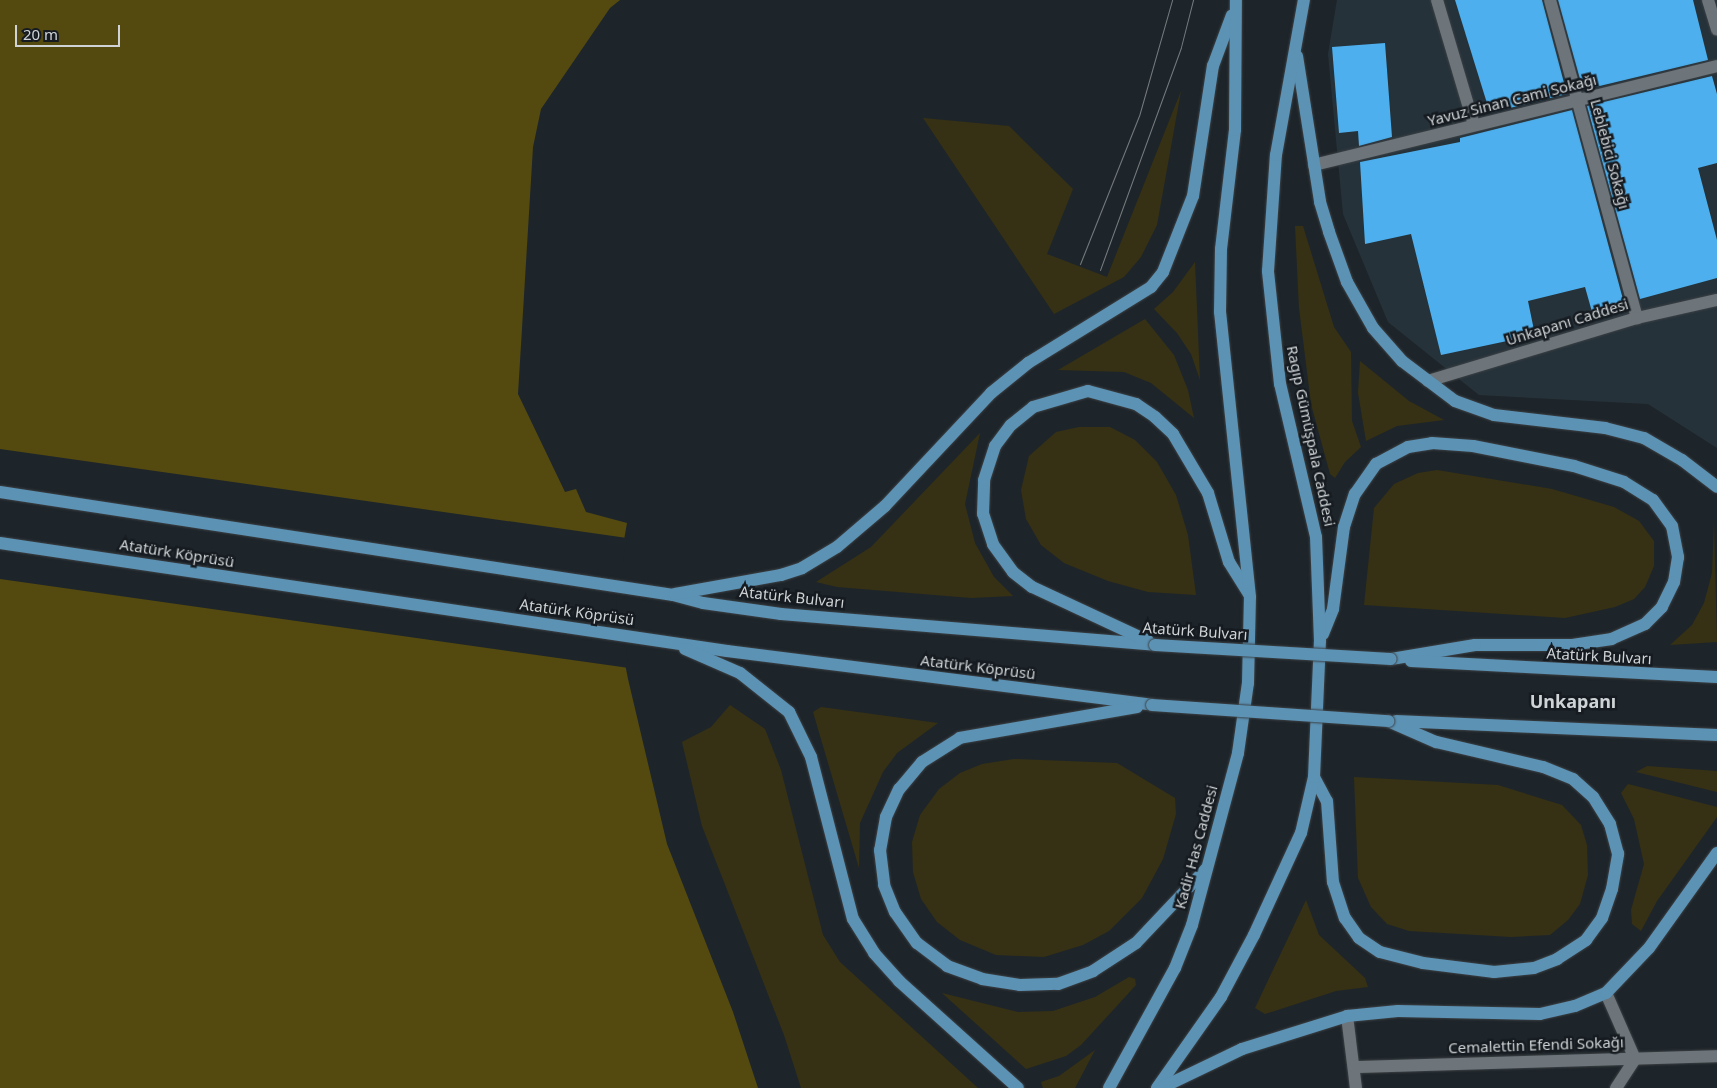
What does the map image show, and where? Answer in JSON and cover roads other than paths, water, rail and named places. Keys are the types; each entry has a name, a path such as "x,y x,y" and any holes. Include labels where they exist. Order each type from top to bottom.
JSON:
{"main road":[{"name":"Ragıp Gümüşpala Caddesi","path":"1304,0 1276,155 1268,271 1280,384 1316,537 1320,641"},
{"path":"673,594 780,575 802,568 837,547 885,506 998,387 1028,363 1151,287 1166,265 1193,196 1213,66 1236,3"},
{"path":"1236,3 1235,130 1221,250 1220,312 1250,596"},
{"path":"1296,43 1314,166 1328,232 1346,282 1373,328 1402,361 1455,401 1494,415 1605,428 1644,438 1682,460 1717,487"},
{"path":"1154,644 1032,587 1013,572 993,544 983,514 984,480 995,446 1011,425 1033,407 1088,391 1136,404 1155,417 1172,434 1208,493 1229,562 1250,596"},
{"path":"1157,1088 1220,997 1254,935 1301,833 1314,776 1320,641 1333,609 1344,527 1355,494 1376,464 1408,447 1432,443 1473,446 1574,466 1624,482 1653,500 1672,526 1678,557 1674,582 1662,607 1637,628 1612,639 1572,645 1475,645 1392,659"},
{"name":"Atatürk Köprüsü","path":"0,492 673,594"},
{"name":"Atatürk Köprüsü","path":"0,543 831,666 1152,705"},
{"name":"Atatürk Bulvarı","path":"673,594 703,603 781,614 1154,644 1717,677"},
{"name":"Kadir Has Caddesi","path":"1108,1088 1174,968 1192,925 1238,752 1248,683 1250,596"},
{"path":"667,641 740,673 789,712 811,757 853,919 874,953 899,981 1018,1088"},
{"path":"1208,866 1136,943 1093,971 1058,984 1020,985 982,979 947,966 917,943 895,912 884,885 880,850 886,817 899,789 922,762 940,748 960,738 1152,705 1388,721 1717,735"},
{"path":"1314,776 1327,801 1332,882 1345,918 1359,938 1380,952 1423,963 1494,972 1534,968 1557,959 1586,940 1602,918 1612,889 1618,854 1610,824 1594,797 1573,779 1543,767 1436,742 1388,721"},
{"path":"1161,1088 1242,1049 1347,1016 1398,1011 1540,1014 1575,1006 1606,994 1649,948 1717,853"}],"street":[{"path":"1437,0 1474,125"},
{"name":"Leblebici Sokağı","path":"1550,0 1579,100 1636,318"},
{"path":"1708,0 1717,30"},
{"name":"Yavuz Sinan Cami Sokağı","path":"1314,166 1717,66"},
{"name":"Unkapanı Caddesi","path":"1428,381 1636,318 1717,300"},
{"path":"1606,994 1635,1059 1616,1088"},
{"path":"1347,1016 1356,1067 1356,1088"},
{"name":"Cemalettin Efendi Sokağı","path":"1356,1067 1717,1056"}],"tram line":[{"path":"1080,264 1139,116 1172,0"},
{"path":"1100,270 1181,47 1193,0"}],"district":[{"name":"Unkapanı","path":"1573,701"}]}
